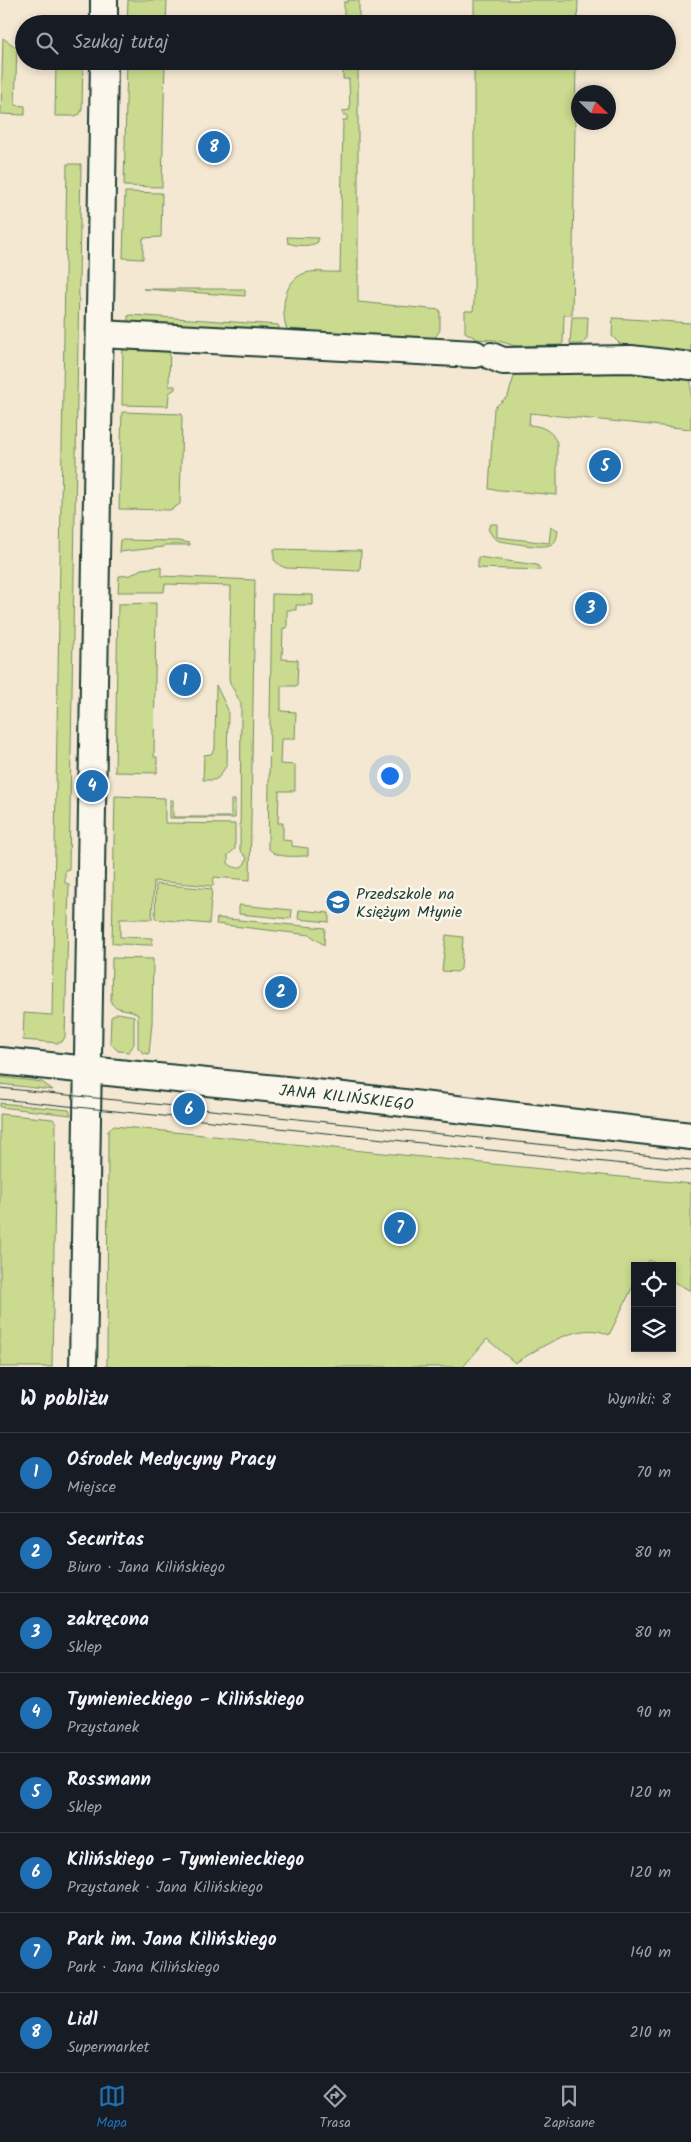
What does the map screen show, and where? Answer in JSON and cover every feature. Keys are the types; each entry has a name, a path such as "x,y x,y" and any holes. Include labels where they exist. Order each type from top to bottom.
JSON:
{"street":[{"path":"104,0 104,15"},
{"path":"83,1367 104,70"},
{"path":"100,334 483,355 504,361 623,359 691,366"},
{"name":"JANA KILIŃSKIEGO","path":"0,1061 335,1095 691,1136"}],"green space":[{"path":"128,0 167,0 166,15 127,15"},
{"path":"348,0 359,0 359,15 344,15 344,2 348,2"},
{"path":"474,0 578,0 577,15 474,15"},
{"path":"3,38 15,47 15,105 25,106 25,115 1,114"},
{"path":"56,70 83,70 82,109 80,114 75,116 55,116"},
{"path":"127,70 165,70 162,187 124,186"},
{"path":"343,70 358,70 358,302 440,310 440,330 432,342 290,337 287,329 284,301 291,284 297,278 309,272 340,272 343,120 347,120 347,115 343,115 343,111 350,110 349,79 343,79"},
{"path":"474,70 576,70 576,85 571,85 571,130 575,130 572,315 564,315 563,343 561,345 516,346 495,340 477,339 465,332 465,311 473,311"},
{"path":"67,164 81,164 69,869 65,870 65,883 69,884 65,1037 62,1042 58,1043 23,1040 24,1013 52,1015"},
{"path":"125,192 162,193 161,237 143,238 143,259 123,258"},
{"path":"287,237 318,238 318,242 308,245 295,245 288,243"},
{"path":"143,289 245,289 245,296"},
{"path":"128,316 278,325 283,337 128,328"},
{"path":"572,317 588,317 587,338 583,344 570,344"},
{"path":"613,318 691,323 691,352 620,344 612,336"},
{"path":"123,339 170,342 169,386 175,386 175,389 169,393 168,406 122,405"},
{"path":"578,369 691,374 691,429 530,413 529,425 538,426 546,430 557,443 557,495 489,489 494,408 508,396 515,373"},
{"path":"122,412 182,414 180,504 170,510 119,509"},
{"path":"491,524 497,524 497,537 549,543 551,527 558,530 554,543 548,546 534,546 499,541 493,537 488,529"},
{"path":"120,540 178,541 190,543 190,545 164,545 164,547 119,552"},
{"path":"274,549 361,551 360,571 286,568 274,560"},
{"path":"478,557 537,565 541,570 478,568"},
{"path":"161,567 161,576 255,580 250,880 214,877 213,886 154,881 152,919 120,919 120,937 152,938 152,945 117,944 112,943 115,796 165,798 165,823 235,824 235,849 228,855 228,863 234,867 240,867 244,865 247,858 240,850 241,704 230,683 229,677 231,586 165,584 164,592 118,592 119,576 131,575 141,569"},
{"path":"272,594 313,595 313,605 296,605 296,610 287,610 287,628 283,628 282,659 298,660 297,686 281,686 281,711 296,712 295,739 281,739 280,764 295,765 295,791 279,791 278,823 283,823 283,840 292,841 292,846 308,848 308,856 276,854 268,848"},
{"path":"156,603 154,757 157,757 157,773 115,772 118,604"},
{"path":"216,685 228,710 227,765 218,778 203,780 204,755 211,754 215,748"},
{"path":"170,800 173,800 173,817 231,817 231,800 235,800 235,818 170,818"},
{"path":"156,884 212,889 209,924 155,919"},
{"path":"239,905 292,910 291,919 239,914"},
{"path":"299,910 329,913 329,922 298,919"},
{"path":"217,918 325,928 324,945 310,935 216,924"},
{"path":"446,935 463,937 461,969 457,972 442,971"},
{"path":"112,958 153,959 152,1023 149,1054 143,1053 138,1048 138,1015 132,1011 117,1008 111,1003"},
{"path":"118,1013 134,1016 134,1044 129,1052 118,1051 110,1043 111,1017"},
{"path":"0,1077 42,1082 53,1090 0,1084"},
{"path":"0,1103 69,1110 71,1115 0,1107"},
{"path":"0,1114 53,1119 56,1123 52,1367 0,1367"},
{"path":"114,1126 691,1184 691,1291 676,1283 676,1262 653,1262 649,1260 648,1262 631,1262 631,1290 609,1335 598,1331 573,1333 548,1344 515,1363 487,1339 463,1367 107,1367 108,1131"}],"tram line":[{"path":"0,1088 691,1160"},
{"path":"0,1099 691,1171"}],"place":[{"name":"Lidl","path":"214,147"},
{"name":"Rossmann","path":"605,466"},
{"name":"zakręcona","path":"591,608"},
{"name":"Ośrodek Medycyny Pracy","path":"185,680"},
{"name":"Tymienieckiego - Kilińskiego","path":"92,786"},
{"name":"Przedszkole na Księżym Młynie","path":"338,902"},
{"name":"Securitas","path":"281,992"},
{"name":"Kilińskiego - Tymienieckiego","path":"189,1109"},
{"name":"Park im. Jana Kilińskiego","path":"400,1228"}]}
